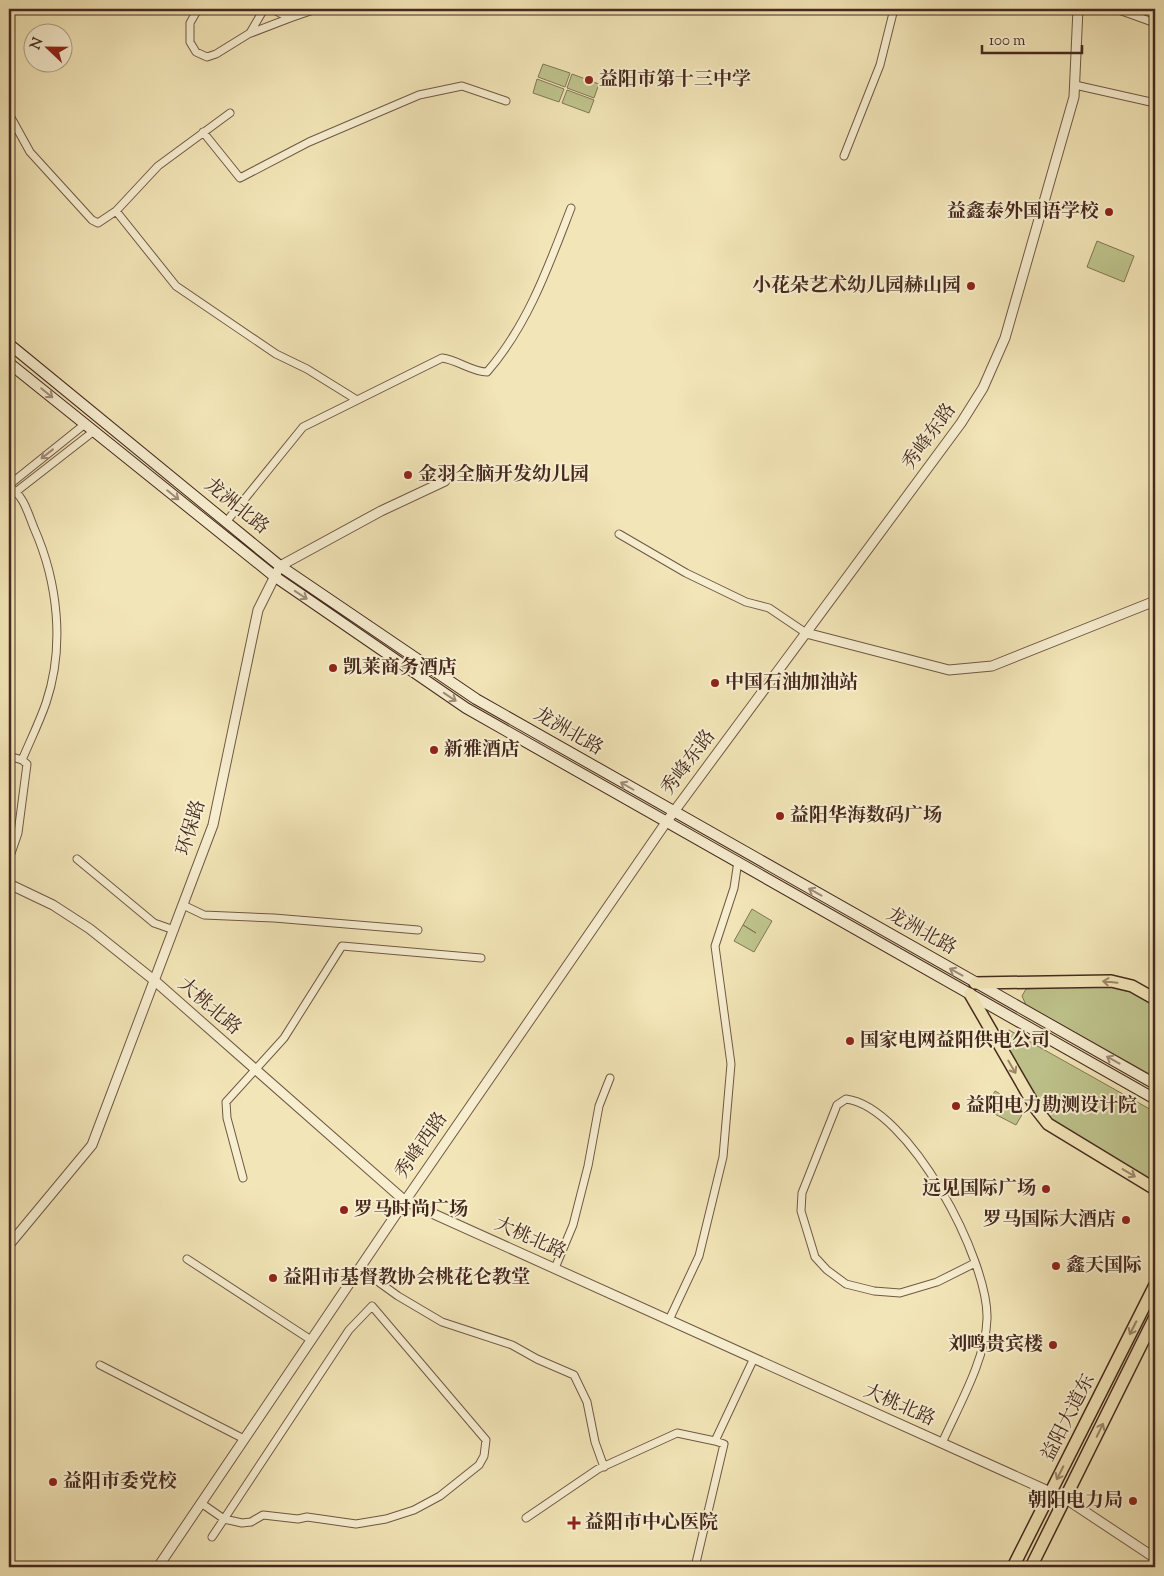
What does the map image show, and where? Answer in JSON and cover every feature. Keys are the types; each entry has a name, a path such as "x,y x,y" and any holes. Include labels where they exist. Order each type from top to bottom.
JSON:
{"main road":[{"name":"龙洲北路","path":"9,344 280,566 476,699 670,816 738,862 1155,1098"},
{"name":"龙洲北路","path":"9,363 274,576 466,708 670,816 976,983 1155,1084"},
{"path":"976,983 1111,981 1132,986 1155,999"},
{"path":"970,994 1037,1110 1048,1124 1155,1189"},
{"name":"益阳大道东","path":"1013,1567 1155,1285"},
{"path":"1031,1567 1154,1325"}],"street":[{"path":"198,9 190,23 190,42 196,52 207,56 216,54 250,33 316,9"},
{"path":"250,33 264,9"},
{"path":"272,9 290,18"},
{"path":"844,156 880,65 894,9"},
{"name":"秀峰东路","path":"670,816 962,423 983,388 1005,338 1074,98 1078,9"},
{"path":"1116,9 1155,22"},
{"path":"1075,85 1155,103"},
{"path":"203,132 240,178 309,142 426,93 462,86 506,101"},
{"path":"9,114 30,152 92,220 98,223 116,211 158,166 230,113"},
{"path":"226,522 303,427 442,358 452,359 481,372 487,372 499,358 536,298 572,208"},
{"path":"116,211 176,286 276,354 307,369 357,400"},
{"path":"22,760 46,703 53,676 57,636 55,602 40,540 17,491 9,486 85,424"},
{"path":"17,491 94,431"},
{"path":"280,566 381,511 445,481"},
{"path":"619,534 686,573 746,602 769,608 806,633 949,670 992,666 1155,601"},
{"name":"环保路","path":"9,1245 92,1145 213,825 258,610 280,566"},
{"path":"9,756 22,760 26,764 18,833 9,859"},
{"name":"秀峰西路","path":"158,1567 405,1200 670,816"},
{"path":"77,859 154,923 174,930"},
{"path":"669,1320 699,1256 723,1158 731,1064 715,946 734,888 738,862"},
{"name":"大桃北路","path":"9,884 53,905 90,929 155,981 405,1200 1066,1499 1155,1558"},
{"path":"183,905 204,914 418,930"},
{"path":"243,1178 227,1118 226,1102 284,1038 342,946 480,958"},
{"path":"555,1268 573,1225 588,1166 599,1106 610,1078"},
{"path":"942,1443 980,1358 987,1319 982,1285 974,1263 956,1214 923,1161 894,1127 872,1110 856,1100 846,1099 837,1105 802,1193 801,1211 815,1256 827,1270 846,1284 874,1291 900,1294 937,1282 974,1263"},
{"path":"187,1259 311,1340"},
{"path":"359,1268 398,1296 442,1322 512,1344 537,1359 574,1375 587,1402 595,1442 604,1467"},
{"path":"201,1504 224,1519 242,1522 251,1522 263,1515 298,1519 307,1517 356,1524 386,1519 414,1510 440,1496 479,1465 484,1456 486,1440 372,1306 349,1330 224,1519 212,1537"},
{"path":"716,1441 754,1358"},
{"path":"100,1365 244,1439"},
{"path":"526,1518 604,1467 677,1433 716,1441 724,1444 695,1567"}],"green space":[{"path":"543,64 570,73 565,87 538,77"},
{"path":"572,74 599,84 594,98 567,88"},
{"path":"537,79 564,89 559,102 533,93"},
{"path":"567,90 594,100 589,113 562,103"},
{"path":"1097,241 1134,256 1124,282 1087,267"},
{"path":"752,909 772,921 754,952 734,941"},
{"path":"1112,984 1129,989 1155,1003 1155,1077 1026,1005 1022,996 1026,989"},
{"path":"1009,1030 1155,1112 1155,1184 1049,1121 1038,1105 1003,1038 1003,1033"},
{"path":"995,1091 1020,1105 1024,1111 1016,1125 985,1109"}],"place":[{"name":"益阳市第十三中学","path":"589,80"},
{"name":"益鑫泰外国语学校","path":"1109,212"},
{"name":"小花朵艺术幼儿园赫山园","path":"971,286"},
{"name":"金羽全脑开发幼儿园","path":"408,475"},
{"name":"凯莱商务酒店","path":"333,668"},
{"name":"中国石油加油站","path":"715,683"},
{"name":"新雅酒店","path":"434,750"},
{"name":"益阳华海数码广场","path":"780,816"},
{"name":"国家电网益阳供电公司","path":"850,1041"},
{"name":"益阳电力勘测设计院","path":"956,1106"},
{"name":"远见国际广场","path":"1046,1189"},
{"name":"罗马时尚广场","path":"344,1210"},
{"name":"罗马国际大酒店","path":"1126,1220"},
{"name":"鑫天国际","path":"1056,1266"},
{"name":"益阳市基督教协会桃花仑教堂","path":"273,1278"},
{"name":"刘鸣贵宾楼","path":"1053,1345"},
{"name":"益阳市委党校","path":"53,1482"},
{"name":"朝阳电力局","path":"1133,1501"},
{"name":"益阳市中心医院","path":"574,1523"}]}
